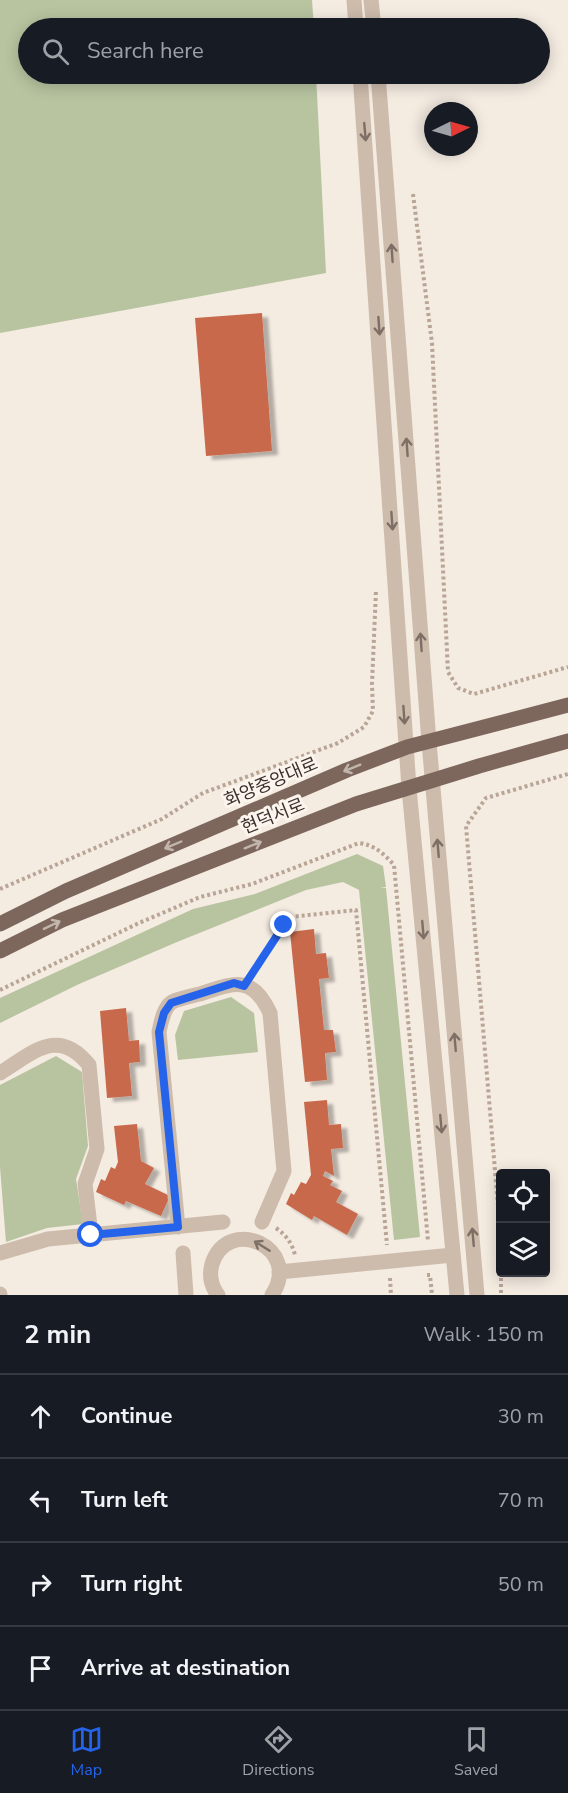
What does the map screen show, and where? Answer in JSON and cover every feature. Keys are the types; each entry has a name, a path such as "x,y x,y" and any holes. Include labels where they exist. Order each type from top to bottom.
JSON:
{"main road":[{"name":"화양중앙대로","path":"0,924 77,887 347,770 406,747 568,705"},
{"name":"현덕서로","path":"0,951 73,916 356,804 432,779 568,741"}],"street":[{"path":"354,0 355,18"},
{"path":"371,0 373,18"},
{"path":"361,84 409,788 457,1295"},
{"path":"379,84 432,779 477,1295"},
{"path":"178,1227 159,1032 164,1013 171,1003 234,983 254,989 270,1013 284,1171 262,1222"},
{"path":"0,1073 40,1049 56,1043 81,1055 89,1065 97,1149 86,1184 91,1235"},
{"path":"0,1252 48,1239 223,1222"},
{"path":"218,1295 211,1281 214,1257 232,1242 249,1240 266,1246 274,1255 279,1272 272,1295"},
{"path":"183,1253 186,1295"},
{"path":"279,1272 453,1255"}],"path":[{"path":"413,194 432,343 448,672 458,688 474,694 568,667"},
{"path":"0,889 162,819 203,793 339,743 364,727 373,711 376,585"},
{"path":"496,1182 466,826 486,798 568,774"},
{"path":"0,990 139,923 200,897 252,884 360,843 369,844 394,865 428,1241"},
{"path":"244,986 290,917 356,910 387,1246"},
{"path":"430,1275 432,1295"},
{"path":"390,1278 391,1295"},
{"path":"501,1278 501,1295"}],"green space":[{"path":"0,0 312,0 313,18 18,18 18,84 317,84 326,273 0,333"},
{"path":"357,854 383,866 386,887 380,888 386,888 420,1237 394,1240 359,890 343,882 306,890 79,984 0,1023 0,998 193,909 255,894"},
{"path":"231,997 254,1013 258,1052 178,1060 175,1035 184,1011"},
{"path":"56,1056 82,1072 88,1146 76,1179 83,1224 47,1228 6,1242 0,1167 0,1085"}],"building":[{"path":"262,313 272,451 206,456 195,318"},
{"path":"314,929 316,954 326,953 329,978 319,979 324,1030 333,1030 336,1052 325,1053 327,1080 305,1082 290,932"},
{"path":"126,1008 129,1041 139,1040 140,1062 129,1063 132,1096 107,1098 100,1011"},
{"path":"327,1100 329,1125 341,1124 343,1148 331,1149 334,1176 325,1171 323,1176 333,1181 330,1185 342,1191 336,1202 358,1214 347,1235 314,1216 312,1220 286,1204 291,1193 294,1195 301,1182 306,1184 311,1175 304,1102"},
{"path":"137,1124 141,1161 154,1168 145,1184 170,1196 161,1216 126,1201 124,1205 96,1192 101,1179 105,1181 111,1167 115,1169 118,1162 114,1126"}],"route":[{"path":"91,1235 178,1227 159,1032 164,1013 171,1003 234,983 244,986 284,925"}]}
